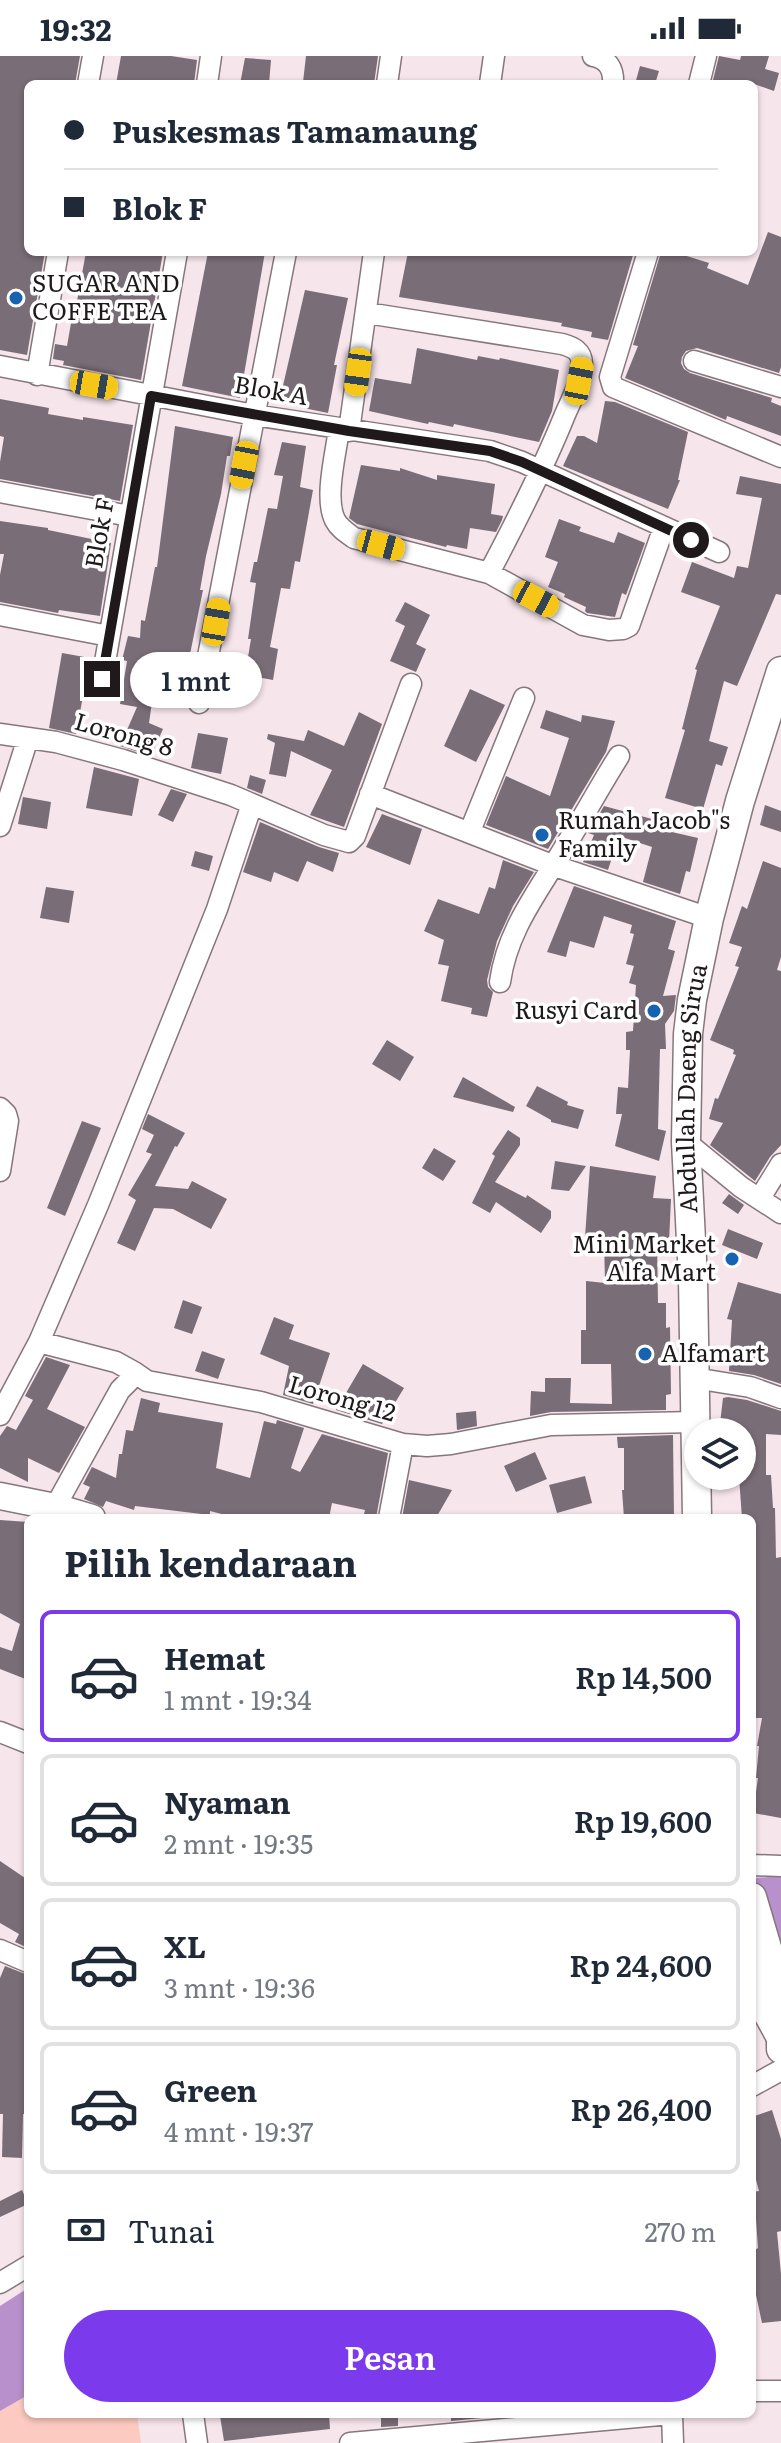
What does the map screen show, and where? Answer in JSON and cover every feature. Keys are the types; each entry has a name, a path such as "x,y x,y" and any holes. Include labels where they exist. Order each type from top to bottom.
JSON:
{"main road":[{"name":"Abdullah Daeng Sirua","path":"695,1418 693,1279 686,1142 688,1034 709,918 740,801 781,671"},
{"name":"Abdullah Daeng Sirua","path":"696,1490 697,1514"},
{"path":"756,1928 761,2001 780,2042"},
{"path":"761,1966 781,1995 780,2042"}],"street":[{"path":"89,80 93,56"},
{"path":"208,80 211,56"},
{"path":"388,80 391,56"},
{"path":"491,80 494,56"},
{"path":"593,56 603,58 610,65 612,80"},
{"path":"700,80 706,56"},
{"path":"37,375 57,256"},
{"name":"Blok F","path":"102,679 176,256"},
{"path":"199,703 285,256"},
{"path":"374,256 367,313 330,496 335,521 341,529 354,538 489,573 583,625 609,630 629,626 664,527"},
{"path":"647,256 610,377 613,387 781,457"},
{"path":"367,313 562,344 577,350 582,364 579,381 541,472 489,573"},
{"path":"694,361 781,387"},
{"name":"Blok A","path":"0,366 254,415 490,451 719,552"},
{"path":"0,492 130,516"},
{"path":"0,615 109,636"},
{"path":"411,684 370,794 552,865 709,918"},
{"path":"470,831 524,698"},
{"name":"Lorong 8","path":"0,734 56,742 123,760 244,800 324,835 349,842 355,836 370,794"},
{"path":"0,826 28,738"},
{"path":"500,982 503,959 522,915 619,756"},
{"path":"0,1415 39,1342 98,1205 217,909 244,800"},
{"path":"0,1108 8,1121 0,1171"},
{"path":"686,1142 741,1187 781,1213"},
{"path":"760,1198 781,1164"},
{"name":"Lorong 12","path":"39,1342 116,1362 147,1381 261,1402 403,1444 451,1444 551,1425 684,1422"},
{"path":"55,1507 120,1390 134,1372"},
{"path":"694,1378 750,1387 781,1398"},
{"path":"390,1514 403,1444"},
{"path":"0,1496 79,1514"},
{"path":"0,1732 24,1741"},
{"path":"756,1865 781,1866"},
{"path":"0,1950 24,1960"},
{"path":"756,2084 781,2070"},
{"path":"0,2283 24,2268"},
{"path":"756,2391 781,2391"},
{"path":"194,2418 197,2443"},
{"path":"350,2443 635,2418"},
{"path":"672,2418 673,2443"}],"shaded area":[{"path":"781,1876 780,1970 756,1882 756,1878"},
{"path":"24,2291 24,2397 0,2411 0,2306"},
{"path":"24,2397 24,2418 138,2418 141,2443 0,2443 0,2411"}],"building":[{"path":"0,56 80,56 76,80 24,80 24,256 44,256 27,355 0,350"},
{"path":"121,56 171,56 197,60 194,80 117,80"},
{"path":"306,56 378,56 375,80 303,80"},
{"path":"719,56 740,60 741,56 769,56 765,69 779,73 774,91 758,85 758,80 713,80"},
{"path":"245,58 271,60 269,80 241,80"},
{"path":"640,66 659,71 656,80 636,80"},
{"path":"768,232 781,237 779,373 697,348 686,351 681,363 690,373 772,398 771,402 781,406 781,436 727,416 726,420 625,378 638,346 633,345 660,256 687,256 709,263 707,268 748,285"},
{"path":"85,256 162,256 141,380 63,365 64,361 53,359 55,344 67,346"},
{"path":"207,256 264,256 240,398 182,386"},
{"path":"407,256 633,256 608,340 591,337 592,332 561,326 562,323 399,297"},
{"path":"305,290 348,298 328,413 279,403"},
{"path":"417,348 477,360 478,356 500,358 559,370 552,411 539,442 454,424 453,427 428,424 369,411 375,378 411,384"},
{"path":"0,399 49,408 48,414 133,425 120,501 0,479 4,437 0,436"},
{"path":"605,401 615,402 688,432 680,480 668,509 563,466 577,436 597,443"},
{"path":"175,426 233,437 206,556 200,590 203,590 186,674 157,667 149,723 163,729 151,756 120,746 137,707 120,704 127,661 122,660 128,636 140,638 141,620 145,621 157,567"},
{"path":"282,442 306,446 300,487 313,490 300,562 295,561 290,589 281,588 270,647 278,649 273,680 245,675 256,583 250,582 268,508 277,509 283,476 274,475"},
{"path":"361,465 400,471 400,468 437,480 437,475 495,484 491,514 503,516 502,520 496,532 470,528 467,549 446,547 357,524 349,518"},
{"path":"740,476 781,484 781,595 776,594 737,686 724,681 709,741 728,747 722,766 716,764 703,809 665,798 685,730 682,729 695,669 720,606 681,592 692,562 734,578 737,566 748,568 762,498 736,494"},
{"path":"559,519 581,527 579,531 614,543 618,532 645,543 626,595 622,593 615,617 587,613 586,607 548,587 558,562 545,557"},
{"path":"0,521 48,528 111,543 100,616 59,610 58,613 0,602 4,554 0,554"},
{"path":"405,602 430,615 416,644 426,649 416,672 390,661 405,626 395,621"},
{"path":"62,653 90,658 76,734 49,728"},
{"path":"470,689 505,705 476,762 444,746"},
{"path":"546,710 581,722 582,715 615,721 606,752 548,849 486,825 506,776 550,796 569,738 540,728"},
{"path":"359,712 382,724 344,827 310,815 332,770 291,751 286,777 269,774 275,743 267,739 268,734 304,741 308,730 344,746"},
{"path":"198,733 228,738 221,774 191,768"},
{"path":"94,767 139,779 132,816 86,808"},
{"path":"250,775 266,780 262,794 247,788"},
{"path":"171,789 187,794 173,822 158,815"},
{"path":"23,797 51,802 47,829 18,824"},
{"path":"765,805 781,811 781,832 760,825"},
{"path":"604,806 652,819 650,827 698,838 690,872 686,871 680,894 643,882 652,847 619,836 608,870 583,862 594,835 588,833"},
{"path":"382,814 422,829 410,865 366,847"},
{"path":"260,822 339,853 333,872 307,861 298,882 274,872 271,882 243,872"},
{"path":"195,851 213,856 209,871 191,866"},
{"path":"503,860 534,872 513,906 497,941 487,980 493,992 487,1017 471,1014 472,1008 441,1001 449,966 438,964 444,940 424,931 438,899 479,914 489,887 495,889"},
{"path":"763,861 781,868 781,957 777,970 781,971 781,1145 755,1181 710,1145 723,1123 709,1119 715,1098 718,1099 736,1055 733,1054 734,1050 710,1040 739,967 735,966 742,947 729,943 742,906 747,909"},
{"path":"574,886 676,921 668,949 675,951 663,996 676,995 674,1011 665,1024 666,1049 660,1049 658,1129 666,1131 659,1161 615,1146 622,1114 616,1114 618,1087 628,1088 630,1050 626,1050 626,1032 633,1031 636,985 629,983 634,966 626,964 634,934 630,933 632,925 604,916 594,948 570,941 566,957 547,952"},
{"path":"46,887 74,891 69,923 40,918"},
{"path":"387,1040 414,1057 400,1081 372,1064"},
{"path":"463,1077 515,1107 513,1112 453,1097"},
{"path":"537,1086 568,1102 567,1105 584,1110 578,1129 551,1122 526,1106"},
{"path":"148,1114 185,1133 155,1186 188,1189 192,1181 227,1199 211,1229 173,1209 154,1208 135,1251 117,1243 136,1200 128,1195 152,1154 146,1152 154,1135 142,1129"},
{"path":"82,1121 101,1128 65,1216 47,1208"},
{"path":"508,1130 520,1138 520,1145 495,1182 526,1198 527,1195 551,1211 551,1218 541,1233 496,1202 490,1213 472,1203 495,1156 492,1154"},
{"path":"434,1148 456,1161 443,1181 422,1168"},
{"path":"555,1161 586,1166 569,1191 551,1189"},
{"path":"590,1166 656,1176 653,1198 671,1199 669,1242 657,1241 658,1303 666,1303 666,1328 670,1327 671,1394 666,1395 666,1410 551,1412 530,1416 531,1391 545,1392 545,1378 571,1378 570,1403 612,1404 611,1364 581,1364 581,1330 586,1330 586,1281 605,1283 604,1238 585,1237"},
{"path":"729,1194 744,1205 738,1214 722,1203"},
{"path":"728,1229 763,1243 757,1259 722,1245"},
{"path":"738,1282 781,1294 781,1384 729,1371 732,1320 727,1319"},
{"path":"183,1300 202,1307 192,1334 174,1328"},
{"path":"274,1317 294,1325 289,1339 330,1353 313,1404 283,1395 289,1366 260,1354"},
{"path":"202,1351 225,1359 218,1379 195,1371"},
{"path":"46,1357 70,1365 47,1409 85,1427 59,1473 28,1458 28,1482 0,1468 0,1436 7,1426 16,1430 33,1400 25,1396"},
{"path":"363,1364 404,1388 382,1424 336,1410"},
{"path":"728,1397 781,1411 781,1435 766,1434 766,1475 771,1475 775,1508 776,1558 781,1557 781,1818 756,1814 757,1746 762,1718 756,1718 756,1514 742,1514 740,1490 756,1490 756,1418 721,1418 723,1398"},
{"path":"141,1398 160,1403 158,1412 223,1423 216,1468 250,1478 264,1421 276,1424 277,1420 304,1428 291,1468 300,1472 322,1434 388,1453 377,1514 364,1514 365,1510 332,1503 330,1514 222,1514 210,1511 210,1514 202,1514 135,1506 134,1510 106,1501 103,1507 84,1499 90,1487 83,1484 92,1467 116,1478 126,1430 133,1431"},
{"path":"476,1411 477,1426 457,1430 456,1413"},
{"path":"673,1435 674,1514 624,1514 624,1448 618,1448 617,1437"},
{"path":"535,1452 547,1479 516,1492 504,1466"},
{"path":"585,1476 592,1503 557,1513 549,1485"},
{"path":"409,1480 452,1490 438,1514 403,1514"},
{"path":"0,1520 24,1522 24,1678 0,1669 0,1647 12,1651 20,1624 0,1613"},
{"path":"0,1861 24,1877 24,1946 15,1942 19,1934 0,1923"},
{"path":"5,1966 24,1973 22,2158 2,2157 0,1978"},
{"path":"772,2110 781,2139 781,2231 777,2232 781,2321 762,2323 756,2295 756,2191 759,2191 756,2180 756,2116"},
{"path":"22,2190 24,2195 24,2206 0,2217 0,2201"},
{"path":"220,2418 329,2418 330,2429 224,2441"},
{"path":"381,2418 398,2418 398,2426 381,2427"},
{"path":"451,2418 482,2418 451,2421"}],"place":[{"name":"SUGAR AND COFFE TEA","path":"16,298"},
{"name":"Rumah Jacob\"s Family","path":"542,835"},
{"name":"Rusyi Card","path":"654,1011"},
{"name":"Mini Market Alfa Mart","path":"732,1259"},
{"name":"Alfamart","path":"645,1354"}],"route":[{"path":"102,679 151,396 349,431 490,451 522,462 691,540"}]}
